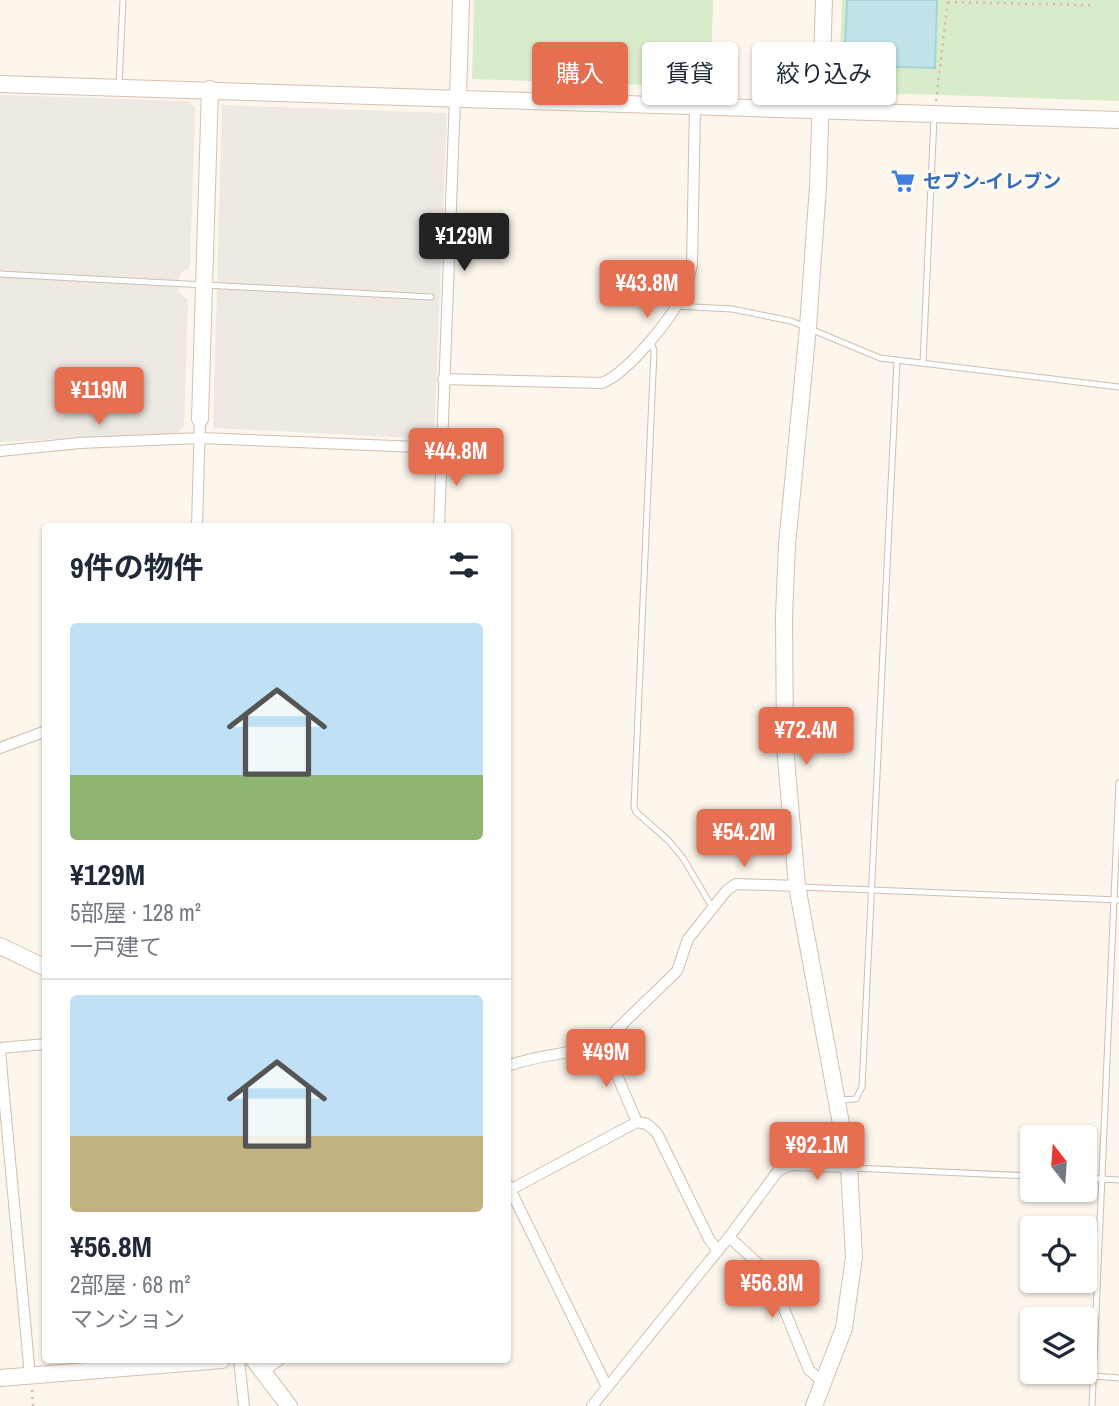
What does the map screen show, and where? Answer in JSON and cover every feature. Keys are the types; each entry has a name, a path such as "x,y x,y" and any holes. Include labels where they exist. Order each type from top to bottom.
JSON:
{"street":[{"path":"439,523 443,379 461,0"},
{"path":"814,1406 844,1328 854,1257 849,1167 797,886 785,746 784,616 788,533 808,327 818,186 824,0"},
{"path":"0,84 1119,120"},
{"path":"197,523 211,89"},
{"path":"443,379 602,383 612,379 650,340 686,287 692,265 695,106"},
{"path":"0,451 80,443 201,438 442,448"},
{"path":"0,748 42,732"},
{"path":"511,1065 526,1059 590,1048 603,1043 677,971 688,939 712,907 736,884 797,886"},
{"path":"0,946 42,966"},
{"path":"603,1043 637,1122"},
{"path":"30,1376 0,1050 42,1045"},
{"path":"511,1186 637,1122 647,1124 657,1133 709,1239 718,1251"},
{"path":"592,1406 718,1251 778,1171 785,1166 849,1167"},
{"path":"511,1194 607,1387"},
{"path":"729,1237 762,1267 782,1304 809,1370 823,1382"},
{"path":"0,1378 186,1363"},
{"path":"239,1363 244,1406"},
{"path":"258,1366 289,1406"}],"lane":[{"path":"119,87 123,0"},
{"path":"923,363 934,114"},
{"path":"0,274 431,297"},
{"path":"675,306 759,313 808,327 869,355 1119,387"},
{"path":"650,340 654,351 634,807 636,812 669,841 712,907"},
{"path":"837,1100 856,1099 862,1087 897,360"},
{"path":"1096,1307 1116,900 1119,783"},
{"path":"797,886 1116,900"},
{"path":"849,1167 1020,1175"},
{"path":"1097,1179 1119,1180"},
{"path":"1097,1376 1119,1378"},
{"path":"1092,1406 1093,1384"}],"path":[{"path":"934,114 948,1 1089,5 1091,0"}],"shaded area":[{"path":"0,95 189,101 195,108 190,267 180,274 179,292 188,300 184,427 177,433 0,442"},
{"path":"222,105 447,113 434,439 213,428"}],"green space":[{"path":"474,0 713,0 712,42 642,42 642,85 628,84 628,42 532,42 532,81 472,79"},
{"path":"842,0 1119,0 1119,101 896,94 896,42 840,42"}],"water":[{"path":"847,0 937,0 935,68 896,67 896,42 845,42"}],"place":[{"name":"セブン-イレブン","path":"903,181"}]}
